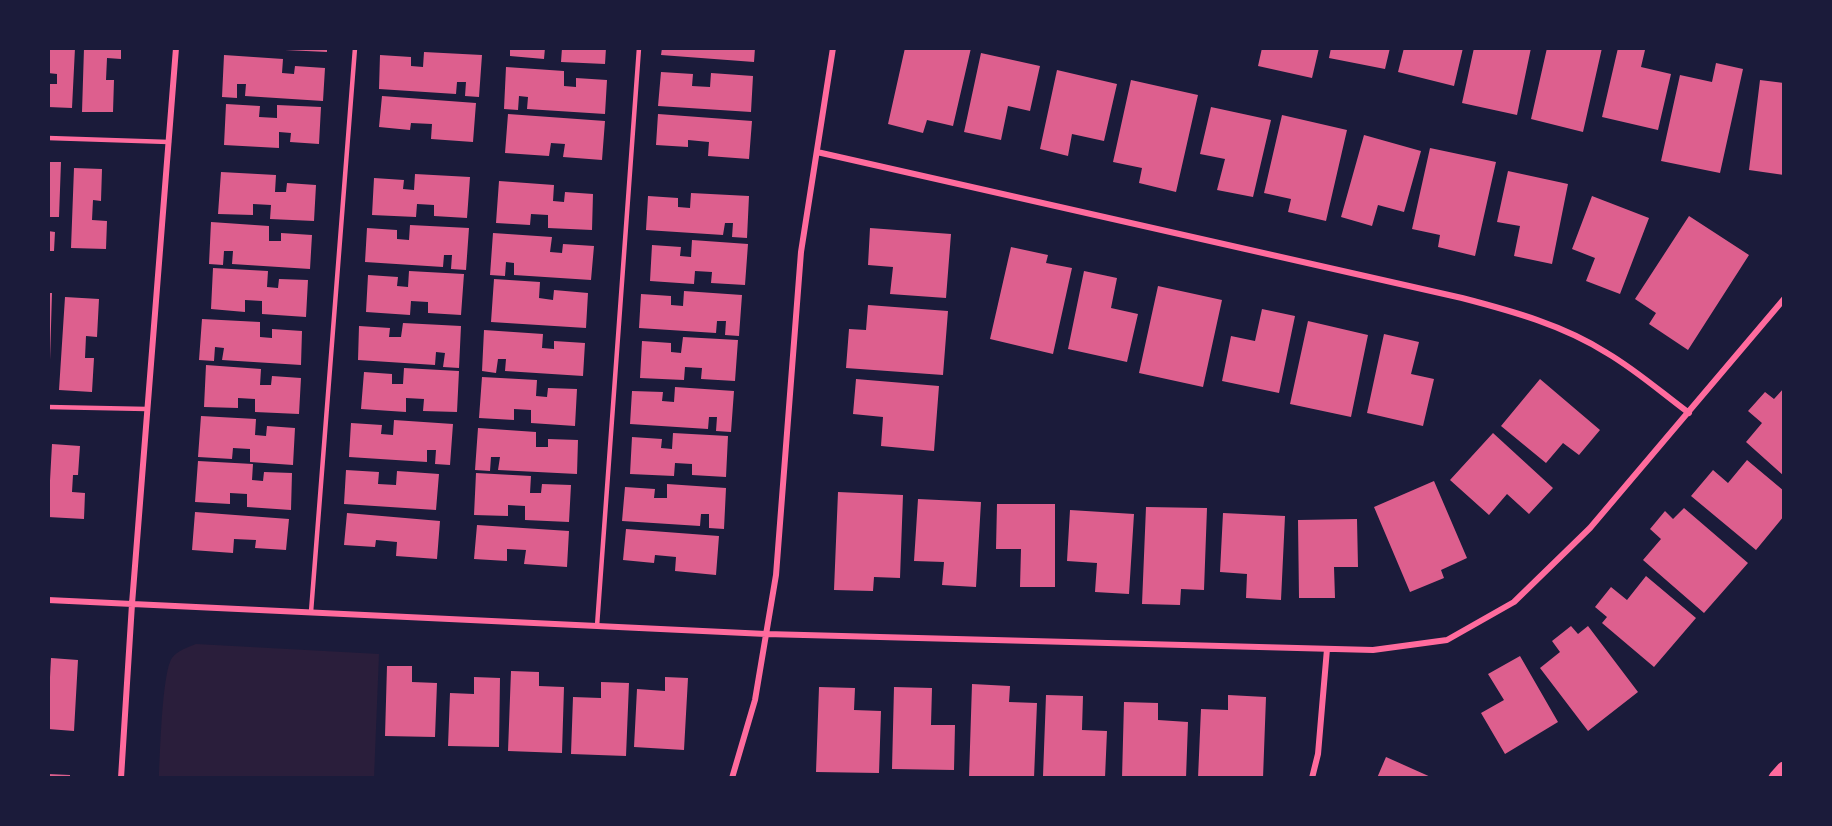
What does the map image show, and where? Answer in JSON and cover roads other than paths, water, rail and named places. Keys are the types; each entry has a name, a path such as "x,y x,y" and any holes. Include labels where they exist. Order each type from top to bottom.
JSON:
{"main road":[{"path":"1776,778 1784,769"}],"street":[{"path":"121,778 132,604 176,48"},
{"path":"732,778 755,700 776,575 801,252 833,48"},
{"path":"816,152 1513,311 1562,329 1608,353 1689,413"},
{"path":"48,600 766,634 1373,650 1447,640 1514,602 1590,528 1784,300"},
{"path":"1312,778 1318,754 1327,649"}],"lane":[{"path":"310,612 354,48"},
{"path":"597,626 639,48"},
{"path":"48,138 168,142"},
{"path":"48,407 147,409"}]}
